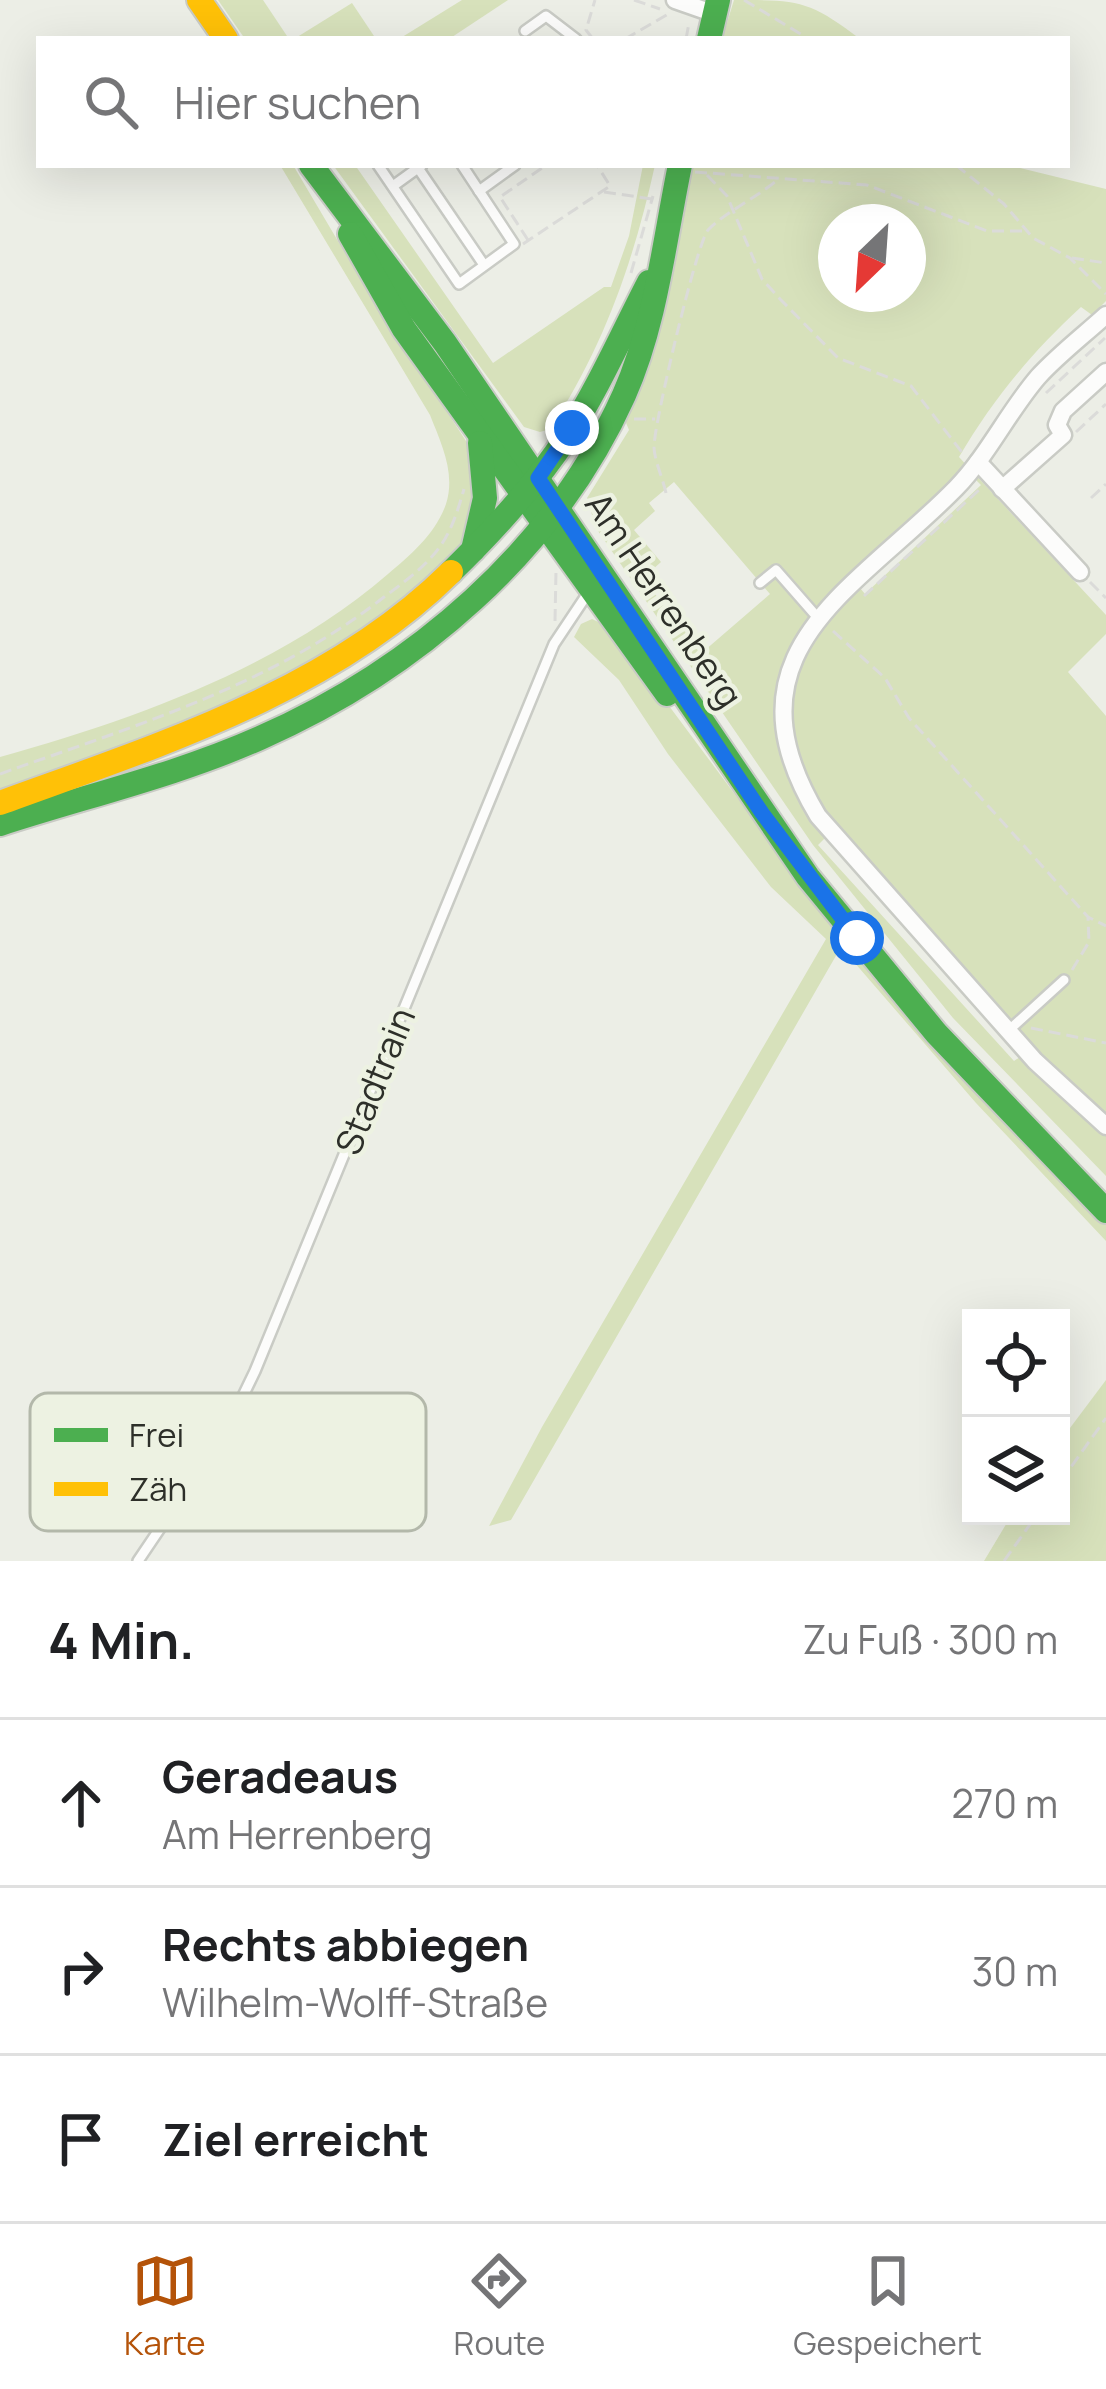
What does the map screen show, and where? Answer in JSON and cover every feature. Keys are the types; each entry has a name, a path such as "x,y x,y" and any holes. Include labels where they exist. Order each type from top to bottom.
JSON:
{"main road":[{"path":"199,0 224,36"},
{"name":"Am Herrenberg","path":"313,168 386,301 479,435 531,487 808,877 936,1033 1106,1211"},
{"path":"0,824 199,761 322,708 413,649 511,560 589,460 624,395 648,321 679,168"},
{"name":"Am Herrenberg","path":"332,198 393,272 518,449 531,487"},
{"path":"0,803 205,727 312,676 413,607 472,555 561,445 658,264"},
{"path":"472,555 485,482 479,435"},
{"path":"518,449 545,452 561,445"},
{"name":"Am Herrenberg","path":"550,514 565,566 590,590 762,813"},
{"path":"511,560 546,551 565,566"}],"street":[{"path":"673,6 714,18"},
{"path":"986,474 1041,374 1106,315"},
{"path":"1106,372 1064,411 1057,425 1063,436 986,474 818,618 790,665 783,692 783,733 797,780 818,816 1012,1028 1035,1061 1106,1126"},
{"path":"986,474 1080,572"}],"lane":[{"path":"525,31 546,16 574,36"},
{"path":"380,168 459,284 514,244 464,168"},
{"path":"393,186 417,168"},
{"path":"421,168 484,265"},
{"path":"479,191 501,169"},
{"path":"760,583 776,570 818,618"},
{"name":"Stadtrain","path":"244,1393 554,644 590,590"},
{"path":"1012,1028 1064,980"},
{"name":"Stadtrain","path":"138,1561 159,1531"}],"path":[{"path":"591,36 586,29 596,0"},
{"path":"744,0 804,36"},
{"path":"629,36 673,6"},
{"path":"529,241 500,197 542,168"},
{"path":"514,244 517,248 529,241 610,186 599,168"},
{"path":"685,168 707,175 867,185 987,231 1026,231"},
{"path":"960,168 1004,205 1026,231 1070,258 1106,294"},
{"path":"707,175 719,185 734,211 762,279 780,299 838,358 911,386 986,474 867,597 845,592"},
{"path":"666,493 654,451 697,251 705,233 778,180"},
{"path":"630,277 656,182"},
{"path":"603,191 652,199"},
{"path":"1070,258 1106,263"},
{"path":"1038,403 1106,337"},
{"path":"1063,436 1072,436 1106,404"},
{"path":"0,774 194,704 263,674 319,642 410,578 439,549 455,520 464,487 485,482"},
{"path":"1091,498 1106,484"},
{"path":"554,644 565,566"},
{"path":"1080,572 1106,598"},
{"path":"818,618 885,678 909,718 1088,917 1106,926"},
{"path":"1064,980 1089,942 1088,917"},
{"path":"1012,1028 1106,1042"},
{"path":"1070,1468 1106,1418"},
{"path":"1004,1561 1030,1525"}],"green space":[{"path":"218,0 263,0 287,36 243,36"},
{"path":"462,0 508,0 454,36 404,36"},
{"path":"734,0 802,5 856,36 723,36"},
{"path":"352,3 374,36 299,36"},
{"path":"282,168 295,168 466,441 476,495 465,542 414,596 264,691 0,793 0,757 154,707 254,663 346,607 388,574 422,543 446,504 448,470 430,415"},
{"path":"335,168 357,168 493,363 604,287 611,287 629,236 642,168 654,168 615,302 586,367 550,429 540,432 524,427"},
{"path":"692,168 1020,168 1106,189 1106,301 1092,315 1081,307 1046,341 1014,377 959,457 1106,615 1106,634 1068,672 1106,716 1106,1176 953,1018 813,845 596,528 587,498 629,430 624,418 659,315","holes":["976,480 981,485 865,594 860,588","674,482 770,594 704,651 642,579 661,562 634,530 655,511 649,503","825,838 1020,1057 1014,1061 818,845"]},
{"path":"592,619 611,628 789,867 992,1108 1106,1225 1106,1241 976,1103 841,947 511,1520 489,1526 826,939 771,887 668,754 619,680 574,637 581,624"},
{"path":"1106,1380 1106,1561 984,1561 1006,1525 1070,1525 1070,1428"}],"traffic: fast":[{"path":"710,36 718,0"},
{"path":"313,168 445,343 808,877 936,1033 1106,1211"},
{"path":"0,824 164,774 260,738 372,678 474,600 559,505 595,452 624,395 652,311 679,168"},
{"path":"350,234 404,329 667,694"},
{"path":"451,572 512,508 566,438 649,282"},
{"path":"473,550 485,498 480,443"}],"traffic: slow":[{"path":"199,0 224,36"},
{"path":"0,803 179,737 296,683 403,614 451,572"}],"route":[{"path":"572,428 538,478 762,813 857,938"}]}
